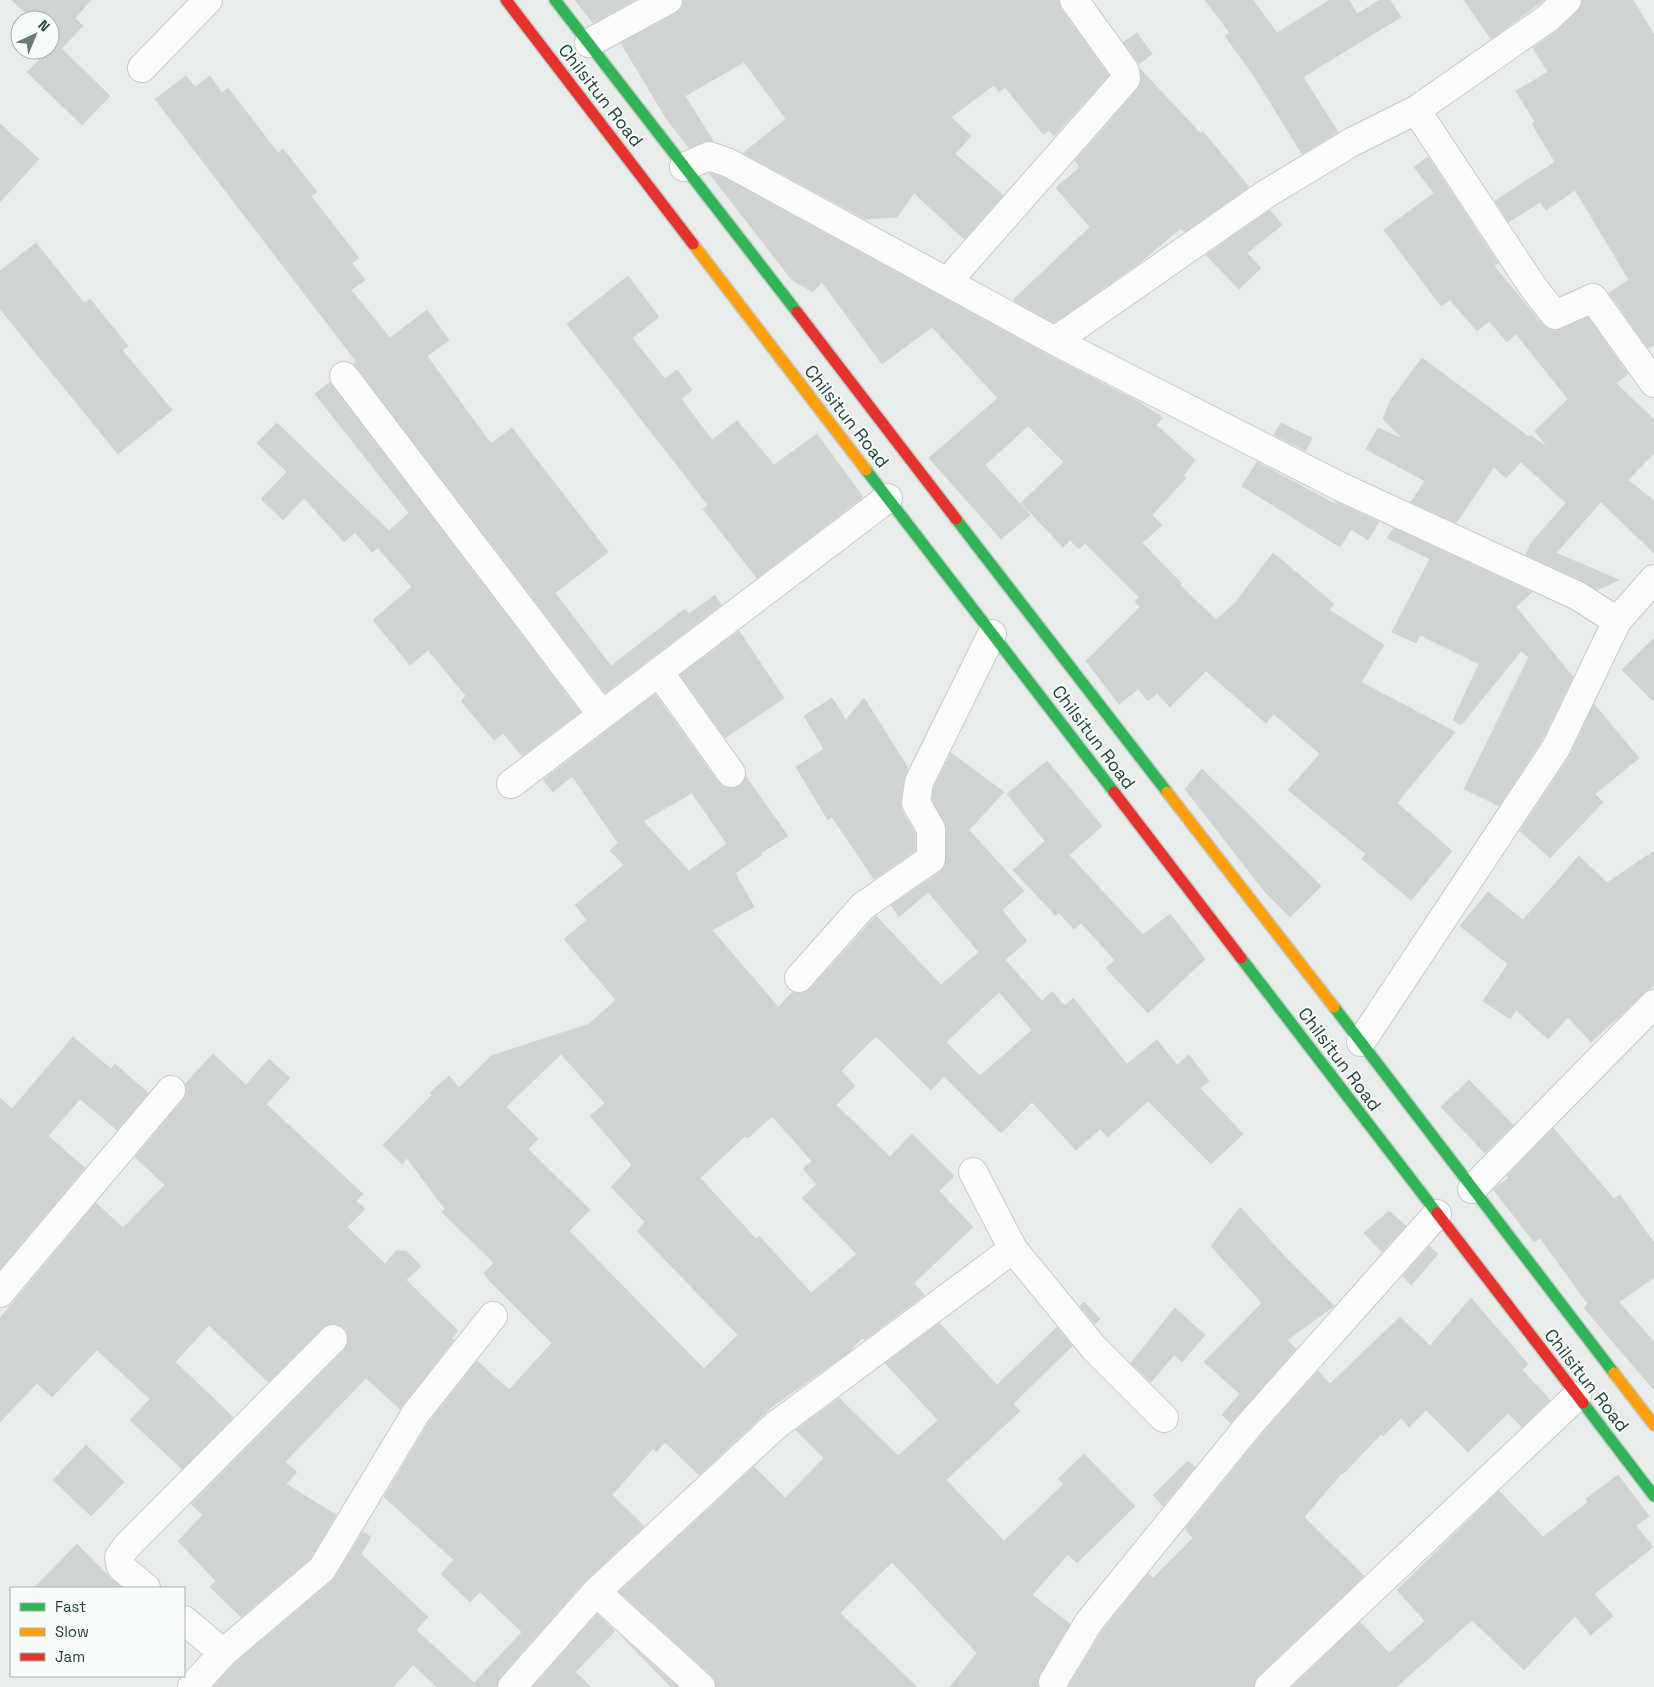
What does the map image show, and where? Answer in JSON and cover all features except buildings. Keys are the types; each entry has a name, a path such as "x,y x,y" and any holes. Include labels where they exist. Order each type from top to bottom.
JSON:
{"main road":[{"name":"Chilsitun Road","path":"506,0 1654,1496"},
{"name":"Chilsitun Road","path":"555,0 1361,1042 1654,1425"}],"street":[{"path":"142,68 208,0"},
{"path":"589,43 668,0"},
{"path":"948,281 1126,79 1126,71 1074,0"},
{"path":"1055,341 1266,194 1352,142 1416,110 1551,6"},
{"path":"1416,110 1533,287 1555,315 1593,298 1654,383"},
{"path":"684,167 709,156 729,164 948,281 1055,341 1341,487 1578,596 1617,621"},
{"path":"344,376 602,715"},
{"path":"511,784 888,498"},
{"path":"1361,1042 1556,748 1617,621 1654,579"},
{"path":"799,978 863,906 931,859 931,830 916,803 919,782 992,634"},
{"path":"660,672 731,773"},
{"path":"1472,1189 1654,1004"},
{"path":"0,1293 171,1090"},
{"path":"973,1172 1013,1250 1094,1348 1164,1418"},
{"path":"1053,1682 1089,1622 1244,1432 1437,1214"},
{"path":"512,1687 596,1592 775,1426 1013,1250"},
{"path":"192,1687 222,1653 322,1568 416,1413 493,1316"},
{"path":"145,1587 121,1567 119,1557 127,1546 333,1339"},
{"path":"1269,1687 1577,1396"},
{"path":"596,1592 701,1687"},
{"path":"185,1621 222,1653"}],"traffic: fast":[{"path":"555,0 797,312"},
{"path":"866,470 1114,792"},
{"path":"956,519 1167,792"},
{"path":"1241,958 1437,1213"},
{"path":"1334,1007 1614,1373"},
{"path":"1583,1403 1654,1496"}],"traffic: slow":[{"path":"693,244 866,470"},
{"path":"1167,792 1334,1007"},
{"path":"1614,1373 1654,1425"}],"traffic: jam":[{"path":"506,0 693,244"},
{"path":"797,312 956,519"},
{"path":"1114,792 1241,958"},
{"path":"1437,1213 1583,1403"}]}
